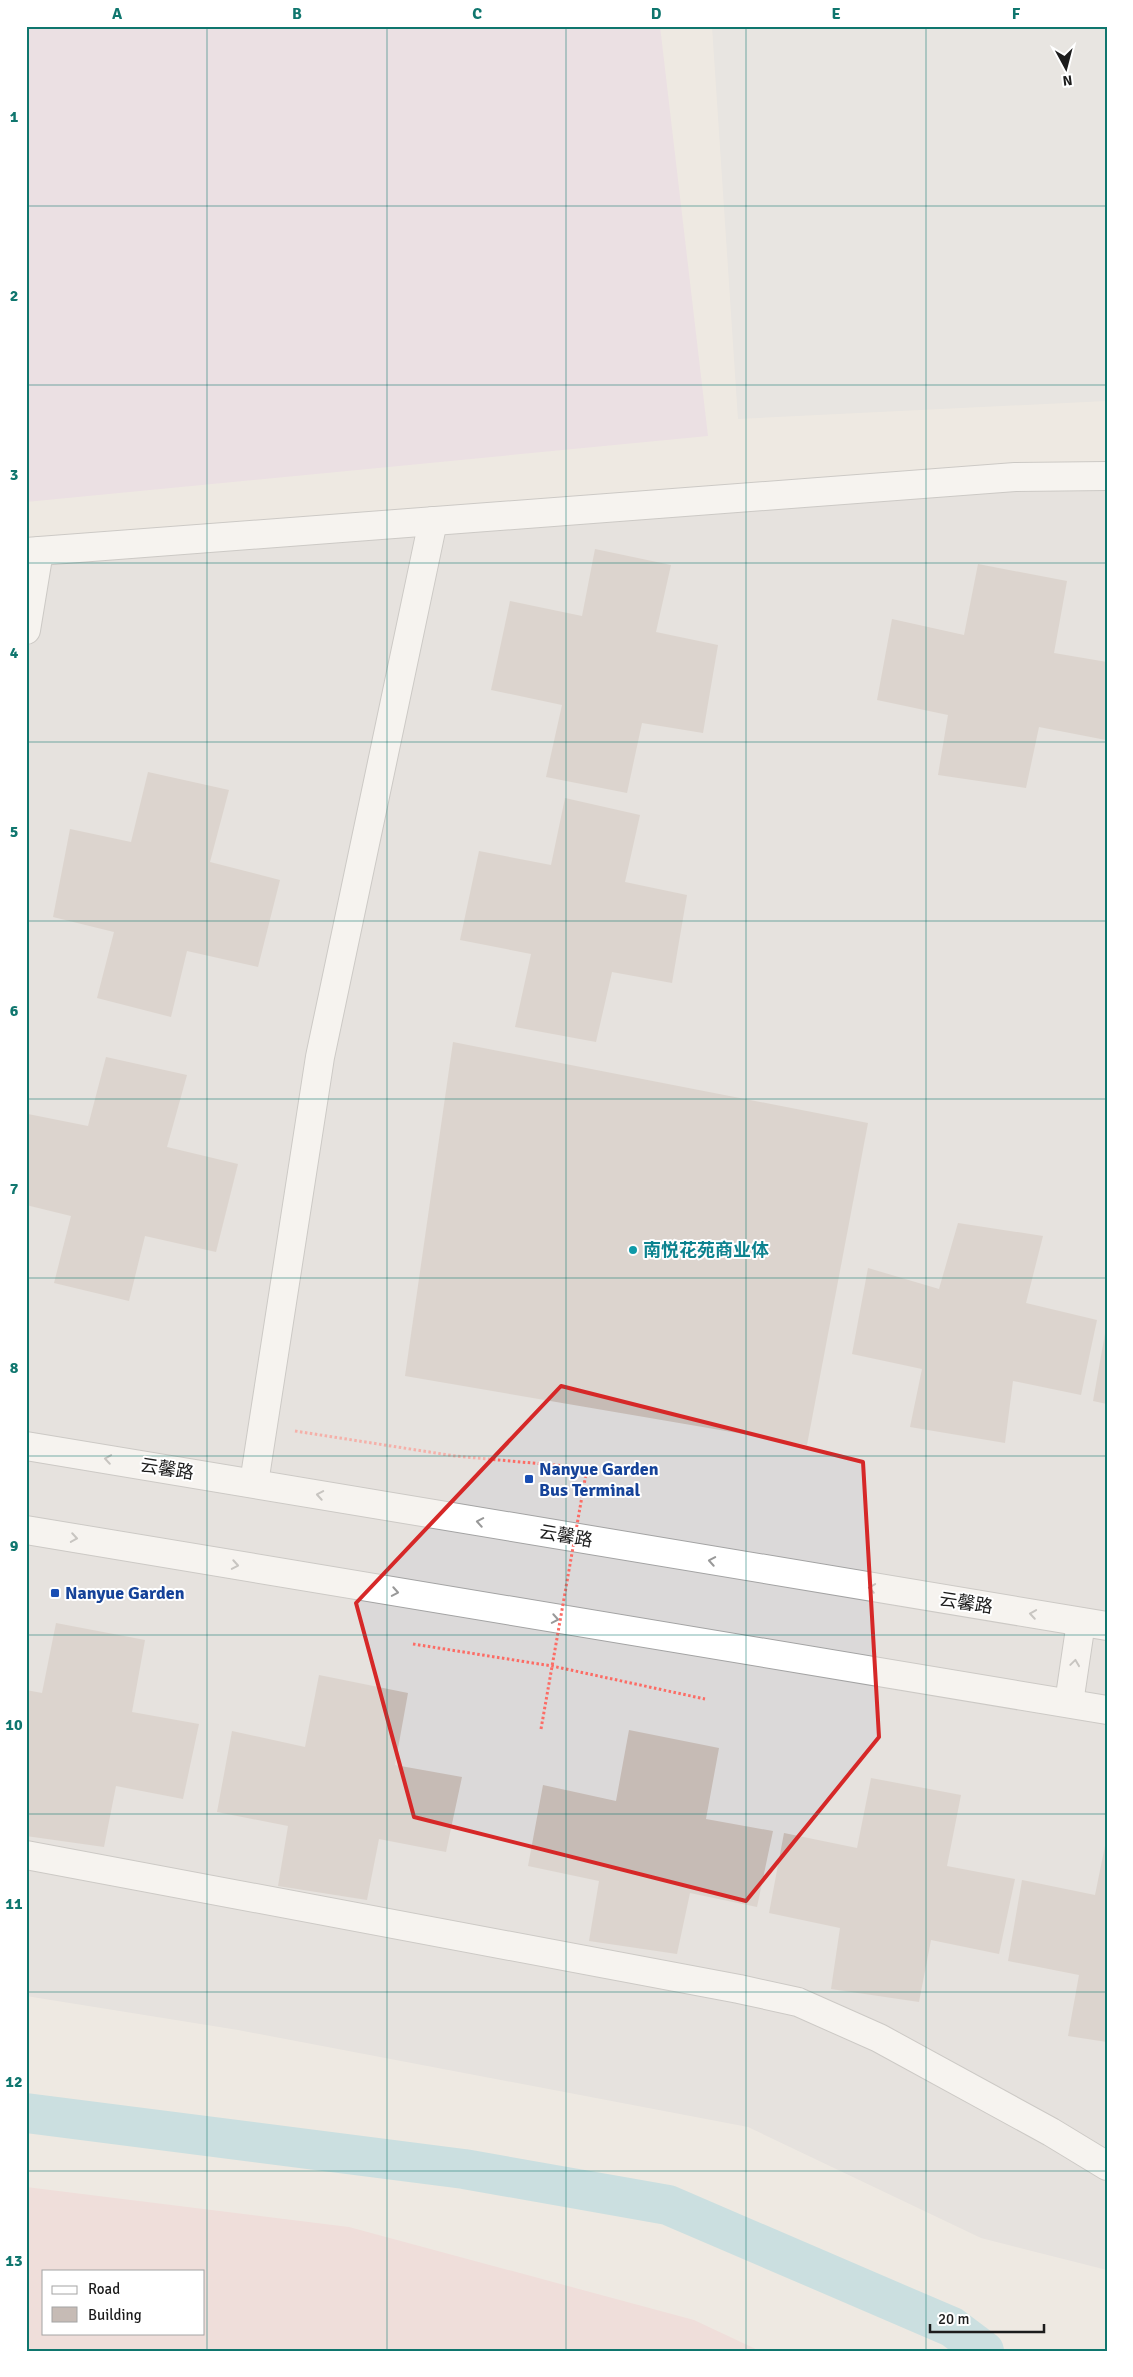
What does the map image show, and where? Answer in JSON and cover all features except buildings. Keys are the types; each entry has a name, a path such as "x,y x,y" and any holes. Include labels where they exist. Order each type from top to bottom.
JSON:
{"street":[{"path":"26,630 32,551 1015,477 1107,476"},
{"path":"254,1483 320,1057 433,521"},
{"name":"云馨路","path":"26,1446 1098,1623"},
{"path":"26,1530 1107,1710"},
{"path":"1069,1703 1098,1623"},
{"path":"1069,1703 1107,1722"},
{"path":"26,1855 607,1963 798,2002 879,2038 1051,2132 1107,2166"}],"path":[{"path":"263,1427 456,1456 587,1468 541,1729"},
{"path":"412,1644 552,1666 704,1699"}],"highlighted area":[{"path":"561,1386 863,1462 879,1737 746,1901 414,1817 356,1603"}],"shaded area":[{"path":"26,26 660,26 708,436 26,502"},
{"path":"712,26 1107,26 1107,401 738,419"},
{"name":"Nanyue Garden","path":"1047,484 1107,490 1107,2270 981,2238 748,2127 238,2030 26,1996 26,562"},
{"path":"26,2187 349,2227 694,2320 760,2351 26,2351"}],"waterway":[{"path":"26,2113 464,2169 668,2205 952,2327 984,2351"}],"place":[{"name":"南悦花苑商业体","path":"633,1250"},
{"name":"Nanyue Garden Bus Terminal","path":"529,1479"},
{"name":"Nanyue Garden","path":"55,1593"}]}
